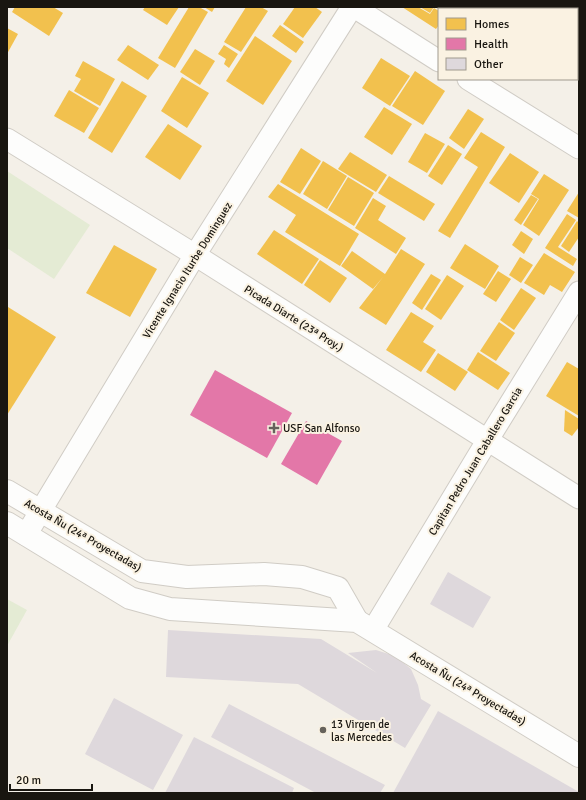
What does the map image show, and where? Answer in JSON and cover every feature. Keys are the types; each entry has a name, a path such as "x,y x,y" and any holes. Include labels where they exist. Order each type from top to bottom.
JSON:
{"street":[{"path":"353,7 438,60"},
{"name":"Vicente Ignacio Iturbe Dominguez","path":"26,535 195,255 353,7"},
{"path":"470,80 579,148"},
{"name":"Picada Diarte (23ª Proy.)","path":"7,139 195,255 579,498"},
{"name":"Capitan Pedro Juan Caballero Garcia","path":"365,626 487,441 579,292"},
{"name":"Acosta Ñu (24ª Proyectadas)","path":"7,491 40,512 142,571 187,577 264,574 302,577 338,588 365,626 579,756"},
{"name":"Acosta Ñu (24ª Proyectadas)","path":"7,523 130,598 170,609 365,626"}],"green space":[{"path":"7,171 90,225 54,279 7,248"},
{"path":"7,599 27,610 7,646"}],"building: Homes":[{"path":"15,7 53,7 63,13 49,36 12,12"},
{"path":"145,7 179,7 167,25 143,10"},
{"path":"189,7 199,7 208,12 175,68 158,58"},
{"path":"204,7 215,7 212,12"},
{"path":"246,7 261,7 268,11 241,52 224,42"},
{"path":"295,7 315,7 322,12 303,38 283,24"},
{"path":"402,7 418,7 430,14 434,8 438,10 438,26 436,29"},
{"path":"420,7 434,7 430,13"},
{"path":"435,7 480,8 438,8"},
{"path":"485,7 506,7 505,8"},
{"path":"280,25 304,42 296,53 272,36"},
{"path":"7,28 18,34 7,54"},
{"path":"255,36 292,61 263,105 226,81"},
{"path":"128,45 159,65 148,80 117,60"},
{"path":"224,45 238,54 229,68 224,64 226,59 218,54"},
{"path":"195,49 215,61 200,85 180,72"},
{"path":"381,58 410,76 390,106 362,88"},
{"path":"83,61 115,79 100,106 74,91 81,79 75,76"},
{"path":"415,71 445,91 423,125 392,106"},
{"path":"182,77 209,93 187,128 161,111"},
{"path":"122,81 147,96 112,153 88,138"},
{"path":"69,90 99,108 84,133 54,116"},
{"path":"384,107 412,124 392,155 364,137"},
{"path":"468,109 484,119 464,149 449,138"},
{"path":"168,124 202,146 180,180 145,157"},
{"path":"481,132 505,147 450,238 438,231 478,167 464,158"},
{"path":"425,133 445,144 427,173 408,162"},
{"path":"448,145 462,154 442,185 428,176"},
{"path":"301,148 321,161 300,194 280,182"},
{"path":"350,152 387,175 376,192 338,169"},
{"path":"510,153 539,172 519,203 489,183"},
{"path":"323,161 347,176 327,209 303,194"},
{"path":"544,174 569,190 539,236 523,225 539,199 531,194"},
{"path":"389,176 435,204 424,221 378,193"},
{"path":"348,177 374,193 354,226 328,210"},
{"path":"278,184 359,234 340,266 285,232 296,215 268,197"},
{"path":"579,192 579,218 567,211"},
{"path":"531,195 538,199 521,225 514,220"},
{"path":"373,198 386,206 378,220 406,238 396,254 355,228"},
{"path":"567,214 576,220 558,247 577,259 573,266 545,248"},
{"path":"577,221 579,223 579,237 569,252 561,246"},
{"path":"274,230 319,259 302,284 257,254"},
{"path":"521,231 533,239 524,254 512,245"},
{"path":"465,244 499,266 485,289 450,268"},
{"path":"114,245 157,269 130,317 86,293"},
{"path":"401,249 425,264 386,325 359,308 383,277 373,289 341,266 352,251 385,274"},
{"path":"544,253 575,272 562,292 550,285 544,295 524,283"},
{"path":"520,257 533,265 521,283 509,275"},
{"path":"320,260 347,278 330,303 304,285"},
{"path":"498,271 511,279 496,302 483,294"},
{"path":"431,274 441,280 422,310 412,303"},
{"path":"447,275 464,286 441,320 425,309"},
{"path":"521,288 536,298 514,330 500,320"},
{"path":"8,307 56,337 7,415 7,309"},
{"path":"411,312 434,326 423,342 436,350 421,372 386,350"},
{"path":"499,322 515,333 496,361 480,351"},
{"path":"478,352 510,373 498,390 467,370"},
{"path":"438,353 468,372 455,391 426,372"},
{"path":"567,362 579,369 579,416 546,396"},
{"path":"565,410 579,419 579,427 572,436 564,431"}],"building: Health":[{"path":"215,370 292,413 267,458 190,415"},
{"path":"306,421 342,441 317,485 281,464"}],"building: Other":[{"path":"448,572 491,597 473,628 430,604"},
{"path":"168,630 321,639 377,673 348,653 376,650 395,656 411,669 418,685 421,699 431,705 405,748 298,684 166,677"},
{"path":"114,698 183,735 153,790 85,754"},
{"path":"229,704 385,785 380,793 316,793 211,737"},
{"path":"438,711 579,792 579,793 393,793"},
{"path":"194,737 294,788 292,793 165,793"}],"place":[{"name":"USF San Alfonso","path":"274,428"},
{"name":"13 Virgen de las Mercedes","path":"323,730"}]}
